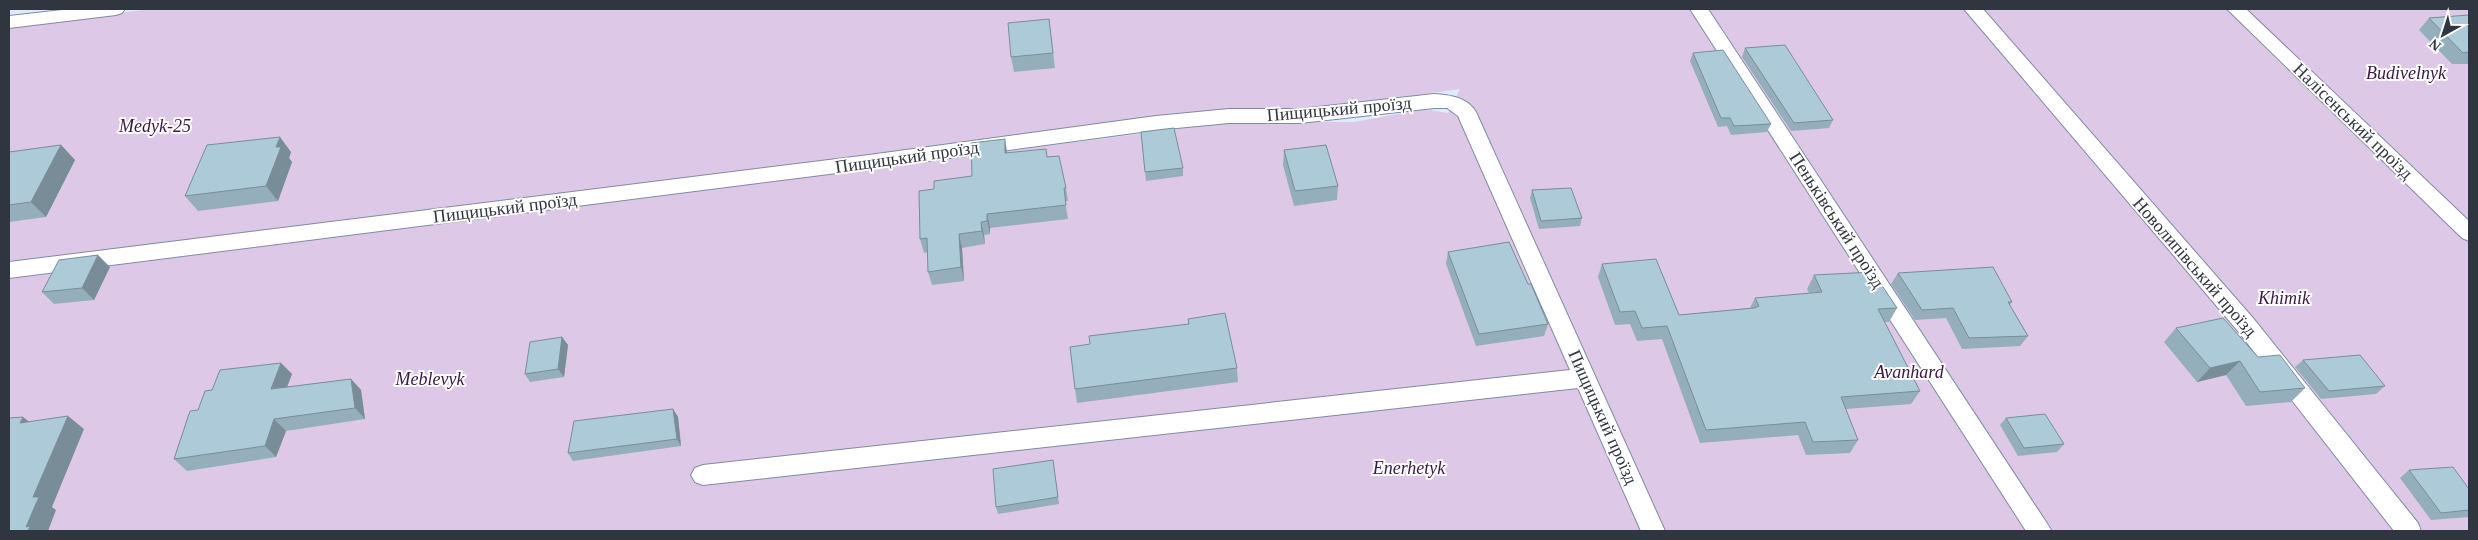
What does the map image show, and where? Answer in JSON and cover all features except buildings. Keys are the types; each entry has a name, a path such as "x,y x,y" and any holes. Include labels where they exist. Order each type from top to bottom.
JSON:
{"lane":[{"path":"9,22 116,9"},
{"name":"Пеньківський проїзд","path":"1700,9 2040,531"},
{"name":"Новолипівський проїзд","path":"1973,9 2245,324 2409,531"},
{"name":"Налісенський проїзд","path":"2236,9 2469,233"},
{"name":"Пищицький проїзд","path":"9,270 869,162 1156,123 1229,116 1300,116 1434,101 1451,102 1466,112 1653,531"},
{"path":"704,475 1586,378"}],"green space":[{"path":"150,9 2469,9 2469,531 9,531 9,279 1232,122 1354,122 1425,109 1448,113 1460,89 1309,110 1242,110 9,263 9,27"}],"park label":[{"name":"Budivelnyk","path":"2406,73"},
{"name":"Medyk-25","path":"155,126"},
{"name":"Khimik","path":"2284,298"},
{"name":"Avanhard","path":"1909,372"},
{"name":"Meblevyk","path":"430,379"},
{"name":"Enerhetyk","path":"1409,468"}]}
